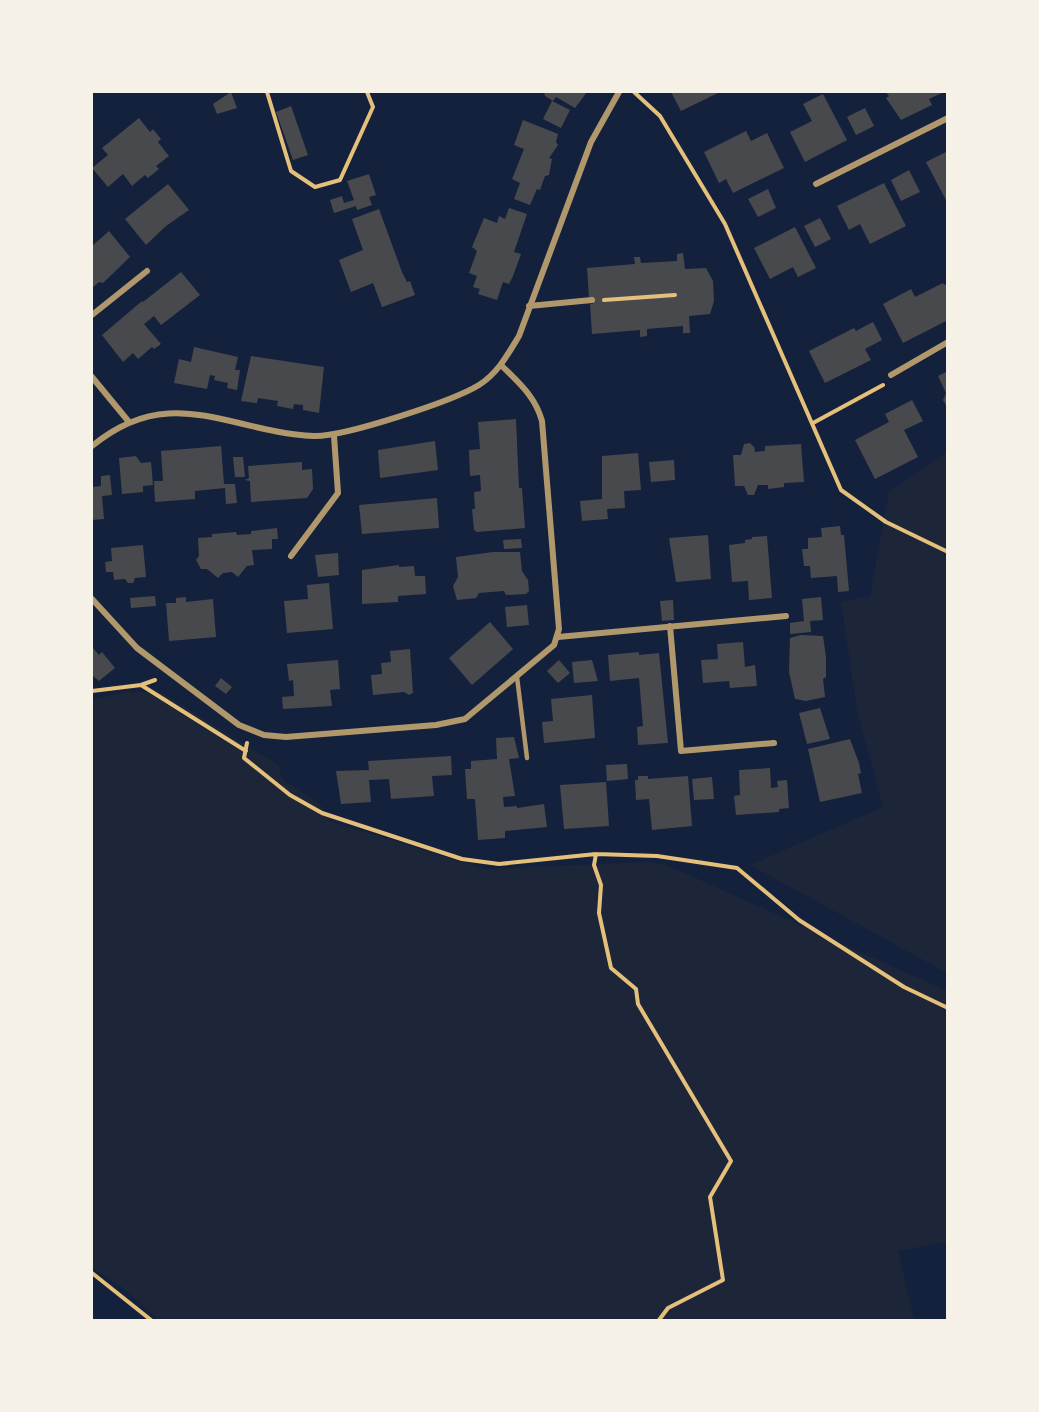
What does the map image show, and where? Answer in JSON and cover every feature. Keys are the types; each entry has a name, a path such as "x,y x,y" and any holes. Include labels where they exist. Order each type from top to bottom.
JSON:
{"street":[{"path":"92,446 105,435 129,422 184,412 298,434 334,435 454,397 480,384 501,365 519,336 591,142 619,92"},
{"path":"816,184 948,118"},
{"path":"92,315 147,271"},
{"path":"530,306 592,300"},
{"path":"891,375 948,342"},
{"path":"92,599 137,648 249,730 286,737 452,723 471,715 554,645 558,637 559,620 542,421 538,405 530,394 501,365"},
{"path":"92,377 129,422"},
{"path":"291,556 338,493 334,435"},
{"path":"558,637 786,616"},
{"path":"670,626 681,751 774,744"}],"lane":[{"path":"517,677 527,758"}],"path":[{"path":"267,92 291,171 315,187 340,180 373,107 367,92"},
{"path":"634,92 660,116 725,224 841,490 886,522 948,552"},
{"path":"592,300 675,295"},
{"path":"813,423 881,388 891,375"},
{"path":"92,691 141,685 171,674"},
{"path":"141,685 246,751"},
{"path":"249,730 244,758 290,795 322,813 462,859 499,864 596,854 657,855 736,868 799,920 904,987 948,1008"},
{"path":"596,854 594,865 601,885 599,913 611,968 636,989 638,1005 731,1161 710,1197 723,1280 668,1308 659,1320"},
{"path":"92,1273 151,1320"}],"shaded area":[{"path":"947,452 947,973 750,865 883,807 857,710 841,602 870,596 889,492"},
{"path":"126,692 162,693 278,765 283,780 320,804 329,821 485,869 648,862 667,865 947,991 947,1242 898,1251 914,1320 159,1320 119,1285 92,1268 92,700"}],"building":[{"path":"231,92 237,108 217,114 213,104"},
{"path":"544,92 587,92 575,108 556,97 553,101 545,96"},
{"path":"671,92 720,92 681,111"},
{"path":"886,92 944,92 929,99 932,105 901,120 886,98 889,96"},
{"path":"823,94 847,140 805,162 790,132 812,121 803,104"},
{"path":"552,101 570,110 561,128 543,119"},
{"path":"291,106 308,155 293,160 276,112"},
{"path":"865,108 874,126 856,135 847,117"},
{"path":"139,118 150,132 153,129 161,139 158,142 169,156 156,166 159,169 148,178 145,175 132,186 123,174 108,187 92,168 108,155 102,148"},
{"path":"523,120 558,134 556,142 558,145 549,158 552,159 549,175 545,176 540,190 537,189 530,205 514,199 520,183 512,179 524,149 514,145"},
{"path":"746,131 751,141 767,133 784,168 733,193 726,179 719,183 704,152"},
{"path":"948,151 948,204 926,162"},
{"path":"909,170 920,192 901,201 891,180"},
{"path":"369,174 376,195 369,197 372,205 357,210 356,206 334,213 330,200 342,196 344,203 354,200 347,181"},
{"path":"884,183 906,226 870,244 860,224 849,230 837,206"},
{"path":"168,184 189,210 166,226 146,245 125,219"},
{"path":"768,189 776,208 758,217 748,199"},
{"path":"509,208 527,214 514,252 521,254 509,284 503,282 497,300 478,294 480,289 473,287 477,276 469,273 477,251 472,247 484,218 497,223 499,216 505,219"},
{"path":"379,209 402,272 407,282 410,281 415,295 382,307 373,283 351,292 339,260 363,250 352,219"},
{"path":"820,218 831,239 815,247 804,226"},
{"path":"795,227 816,268 798,277 793,267 770,279 754,248"},
{"path":"109,231 130,257 103,283 99,282 92,288 92,246"},
{"path":"683,253 685,269 706,268 713,281 714,301 710,314 689,316 690,333 683,333 683,326 647,329 647,336 640,337 640,330 592,334 590,304 593,304 592,297 589,298 587,268 635,264 634,257 640,257 641,263 677,261 677,254"},
{"path":"181,272 200,295 161,325 154,316 144,324 161,344 154,349 152,347 138,359 133,353 123,362 102,335"},
{"path":"943,283 944,285 948,283 948,320 903,343 883,304 911,289 915,297"},
{"path":"873,322 882,340 865,349 871,360 825,383 809,351 854,328 856,331"},
{"path":"194,347 238,357 235,370 240,370 237,390 227,388 228,383 214,380 215,376 210,375 207,389 174,383 179,359 191,362"},
{"path":"251,356 324,367 319,413 303,410 303,405 294,404 293,409 277,406 278,401 258,398 257,403 241,401"},
{"path":"948,371 948,409 943,400 946,393 938,376"},
{"path":"912,400 923,421 904,430 918,457 875,479 855,440 889,422 885,414"},
{"path":"516,419 519,488 522,488 525,528 477,532 474,530 472,509 475,509 474,492 481,491 480,475 470,476 469,450 480,449 478,422"},
{"path":"435,441 438,470 380,478 378,450"},
{"path":"750,443 755,452 765,451 765,446 801,444 804,482 784,483 784,487 768,489 768,485 758,485 754,495 748,495 744,486 735,486 733,455 741,455 744,444"},
{"path":"221,446 224,484 235,484 237,503 226,504 225,488 195,491 195,499 155,502 154,481 163,481 161,451"},
{"path":"638,453 641,490 624,491 625,508 607,509 608,519 582,521 580,501 602,499 602,456"},
{"path":"136,456 141,463 151,462 153,485 143,486 143,492 122,494 119,458"},
{"path":"233,457 243,457 245,477 235,477"},
{"path":"674,460 675,480 651,482 649,462"},
{"path":"302,462 302,470 312,469 313,489 307,498 251,502 250,481 245,480 249,478 248,466"},
{"path":"110,475 112,495 102,496 104,519 92,520 92,487 101,486 101,476"},
{"path":"437,498 439,528 362,534 359,505"},
{"path":"840,526 841,535 844,535 849,591 838,592 837,576 811,578 810,566 804,566 802,549 808,549 808,538 822,537 821,528"},
{"path":"277,528 278,539 272,539 272,549 252,550 254,565 247,566 238,577 232,572 223,573 218,578 207,569 201,569 196,560 199,556 198,538 236,532 237,535 251,534 251,531"},
{"path":"708,535 711,579 676,582 669,538"},
{"path":"767,536 772,598 749,600 748,581 732,582 729,545 745,543 745,540 752,539 752,537"},
{"path":"521,539 522,548 504,549 503,540"},
{"path":"143,545 146,577 135,578 133,583 128,583 125,579 114,580 113,572 106,572 105,562 112,561 111,548"},
{"path":"493,552 520,552 522,571 528,580 529,591 526,594 506,595 504,591 479,593 476,598 457,600 453,586 458,577 456,557"},
{"path":"338,553 339,575 318,577 315,555"},
{"path":"399,565 399,567 414,566 415,576 425,576 426,594 398,596 398,602 362,604 362,570"},
{"path":"329,583 333,629 287,633 284,601 308,599 307,585"},
{"path":"155,596 156,606 131,608 130,598"},
{"path":"186,597 186,602 213,599 216,637 169,641 166,603 176,603 176,598"},
{"path":"821,597 823,620 810,621 811,632 790,634 790,623 804,621 802,599"},
{"path":"673,600 674,620 662,621 660,601"},
{"path":"527,605 529,625 507,627 505,607"},
{"path":"490,622 513,649 472,685 449,658"},
{"path":"801,635 823,636 826,657 826,677 823,679 825,697 806,701 795,699 789,672 790,638"},
{"path":"743,642 745,667 755,665 757,686 730,688 729,681 703,683 701,660 718,659 717,644"},
{"path":"92,647 99,655 102,652 115,668 99,681 92,675"},
{"path":"410,649 413,693 373,695 371,675 382,674 381,663 391,662 390,651"},
{"path":"639,652 639,655 659,653 668,743 638,745 637,727 643,726 639,678 610,681 608,655"},
{"path":"338,660 340,689 330,690 332,706 283,709 282,697 294,696 293,680 289,681 287,664"},
{"path":"559,660 570,673 558,683 547,671"},
{"path":"592,660 598,681 574,683 572,662"},
{"path":"221,678 232,687 226,694 215,686"},
{"path":"592,695 595,738 544,743 542,722 553,721 551,699"},
{"path":"820,708 830,739 807,744 799,713"},
{"path":"514,737 519,758 509,759 515,796 503,797 504,807 517,806 517,808 544,804 547,827 505,831 505,838 478,840 475,799 467,799 465,769 471,769 471,761 497,759 496,738"},
{"path":"850,739 859,763 861,773 858,774 862,793 820,802 808,749"},
{"path":"451,756 452,775 432,776 434,796 391,799 389,779 369,780 371,802 341,804 336,771 369,770 368,761"},
{"path":"627,764 628,779 607,781 606,765"},
{"path":"770,768 771,788 778,787 777,781 787,780 789,808 779,809 779,812 736,815 734,796 740,795 739,770"},
{"path":"638,776 648,776 648,779 688,776 692,826 652,830 649,799 636,800 635,780 638,780"},
{"path":"712,777 714,799 694,800 692,779"},
{"path":"606,782 609,826 564,829 560,785"}]}
